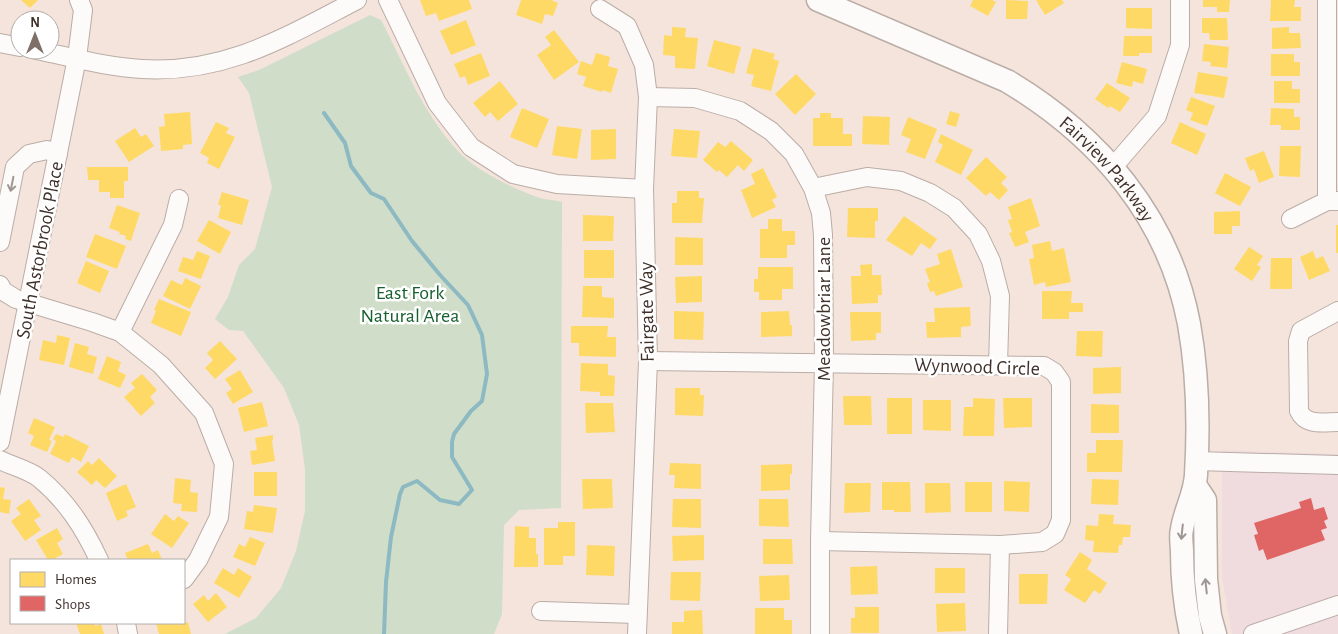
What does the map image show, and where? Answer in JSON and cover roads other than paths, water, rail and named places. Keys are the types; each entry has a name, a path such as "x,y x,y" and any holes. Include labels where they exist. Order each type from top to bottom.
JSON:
{"main road":[{"name":"Fairview Parkway","path":"818,0 1007,81 1036,98 1066,121 1113,167 1140,204 1162,242 1178,282 1189,323 1195,364 1197,407 1195,485 1182,530 1182,570 1191,634"},
{"name":"Fairview Parkway","path":"1195,485 1205,500 1206,579 1210,616 1215,634"}],"street":[{"name":"South Astorbrook Place","path":"0,442 77,58 83,10 79,0"},
{"path":"60,55 118,66 158,69 194,68 221,62 280,40 357,0"},
{"path":"388,0 437,103 471,147 513,174 557,184 644,189"},
{"path":"1113,167 1157,116 1180,45 1180,0"},
{"path":"1290,219 1332,201 1326,0"},
{"name":"Fairgate Way","path":"600,9 627,26 644,65 648,97 644,189 648,361 637,634"},
{"name":"Meadowbriar Lane","path":"648,97 695,98 740,111 771,131 794,154 813,188 821,213 823,235 824,363 820,634"},
{"path":"0,242 15,167 29,154 47,150 58,154"},
{"path":"813,188 867,176 901,182 930,193 954,208 978,234 991,262 1000,296 998,364"},
{"path":"120,332 173,225 180,199"},
{"path":"0,285 3,291 28,304 120,332 161,365 204,413 224,464 219,517 198,560 185,577"},
{"path":"1338,311 1301,331 1298,351 1299,411 1302,418 1308,421 1338,422"},
{"name":"Wynwood Circle","path":"648,361 998,364 1044,366 1054,372 1060,382 1060,520 1055,534 1042,542 1000,545 820,541"},
{"path":"0,460 38,477 72,512 90,540 99,559"},
{"path":"1196,461 1338,466"},
{"path":"998,634 1000,545"},
{"path":"1253,634 1338,605"},
{"path":"541,611 637,614"}],"waterway":[{"path":"324,113 345,143 351,166 371,193 384,199 412,241 468,305 482,335 487,374 482,401 471,411 454,434 452,442 452,457 472,490 459,504 440,500 417,481 403,487 400,494 391,537 386,582 384,634"}],"park label":[{"name":"East Fork Natural Area","path":"410,304"}]}
